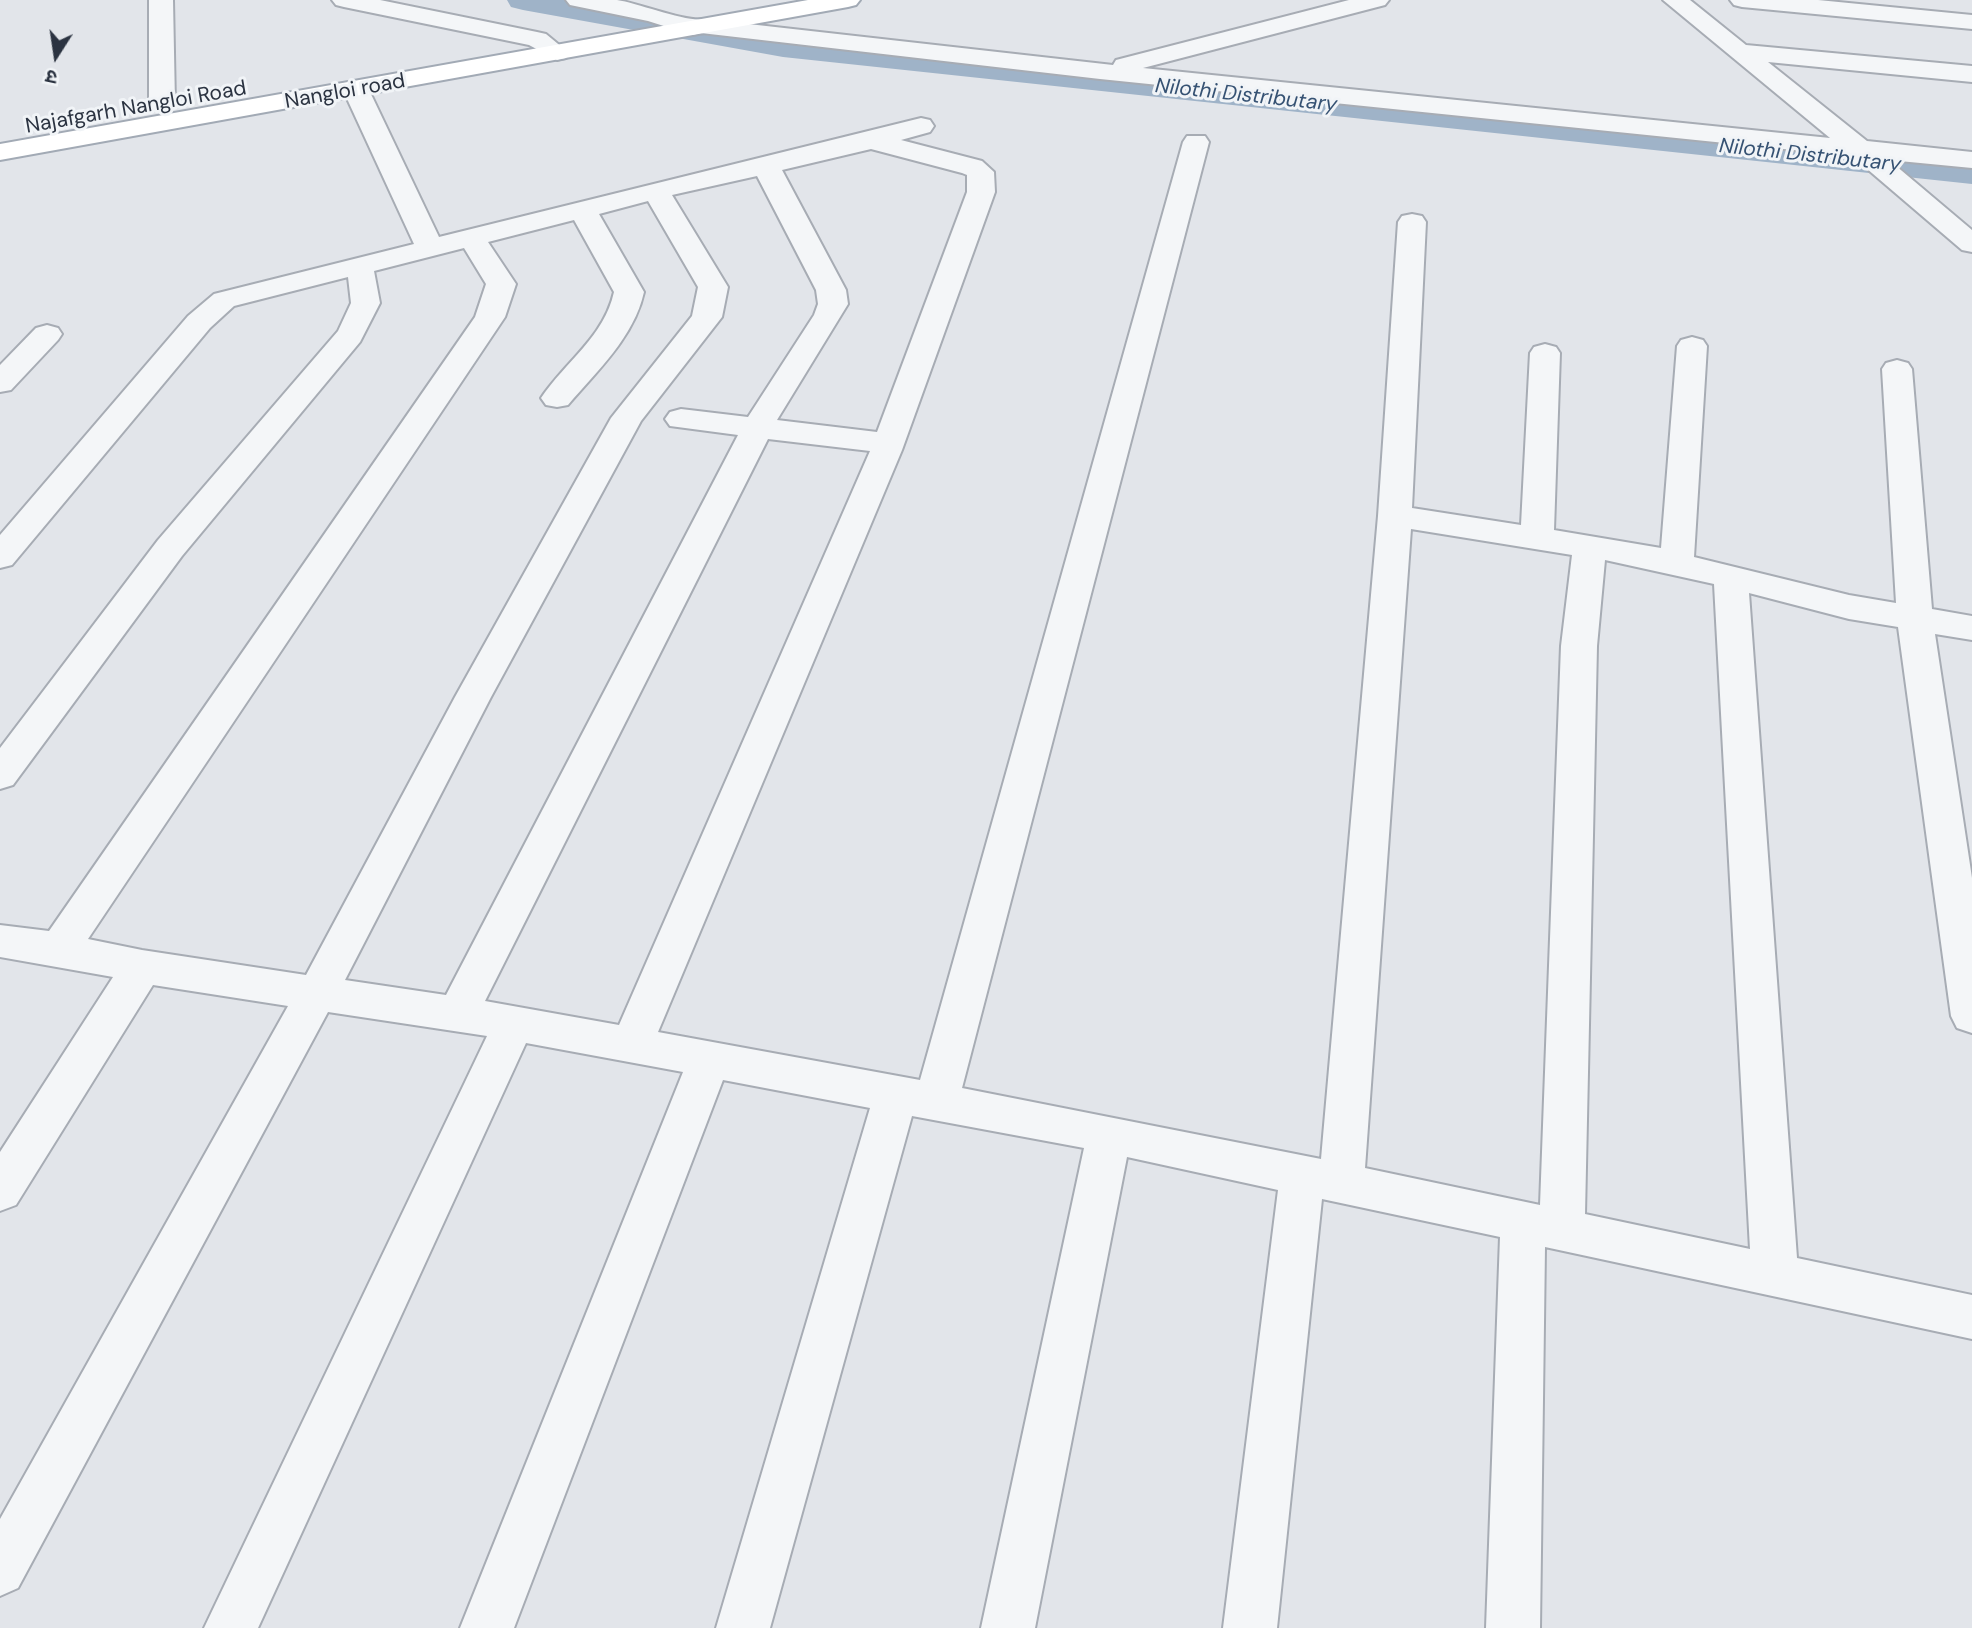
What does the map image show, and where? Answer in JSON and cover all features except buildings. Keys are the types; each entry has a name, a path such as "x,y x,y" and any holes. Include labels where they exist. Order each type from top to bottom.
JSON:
{"main road":[{"name":"Nangloi road","path":"0,152 356,90 552,42 644,16 739,0"},
{"path":"695,27 848,0"},
{"name":"Nangloi road","path":"552,42 606,43 695,27"},
{"name":"Najafgarh Nangloi Road","path":"0,132 552,42"}],"street":[{"path":"161,0 162,104"},
{"path":"344,0 552,42"},
{"path":"578,0 609,3 644,16 695,27 1972,160"},
{"path":"1100,71 1377,0"},
{"path":"1675,0 1858,147 1972,244"},
{"path":"1742,0 1972,22"},
{"path":"1742,52 1972,74"},
{"path":"356,90 430,248"},
{"path":"0,556 199,321 216,306 235,295 359,268 471,237 871,141 921,126"},
{"path":"631,1045 888,443 983,181 980,173 957,161 871,141"},
{"path":"743,1628 916,1098 1196,142"},
{"path":"458,1014 758,427 833,304 826,278 766,166"},
{"path":"0,1570 316,995 473,697 627,418 707,317 713,287 656,191"},
{"path":"557,398 608,338 628,303 629,292 582,209"},
{"path":"1250,1628 1321,1179 1395,516 1412,222"},
{"path":"59,949 490,317 501,284 471,237"},
{"path":"0,775 170,548 349,336 359,320 368,292 359,268"},
{"path":"0,383 47,334"},
{"path":"1677,562 1692,346"},
{"path":"1537,537 1545,353"},
{"path":"1897,369 1915,620 1972,1016"},
{"path":"681,419 888,443"},
{"path":"1395,516 1537,537 1677,562 1838,605 1972,628"},
{"path":"1513,1628 1579,646 1590,547"},
{"path":"1731,576 1775,1275"},
{"path":"0,941 316,995 514,1023 1109,1133 1972,1317"},
{"path":"0,1191 142,967"},
{"path":"231,1628 514,1023"},
{"path":"487,1628 709,1060"},
{"path":"1008,1628 1109,1133"}],"waterway":[{"name":"Nilothi Distributary","path":"523,0 783,47 1972,173"}]}
